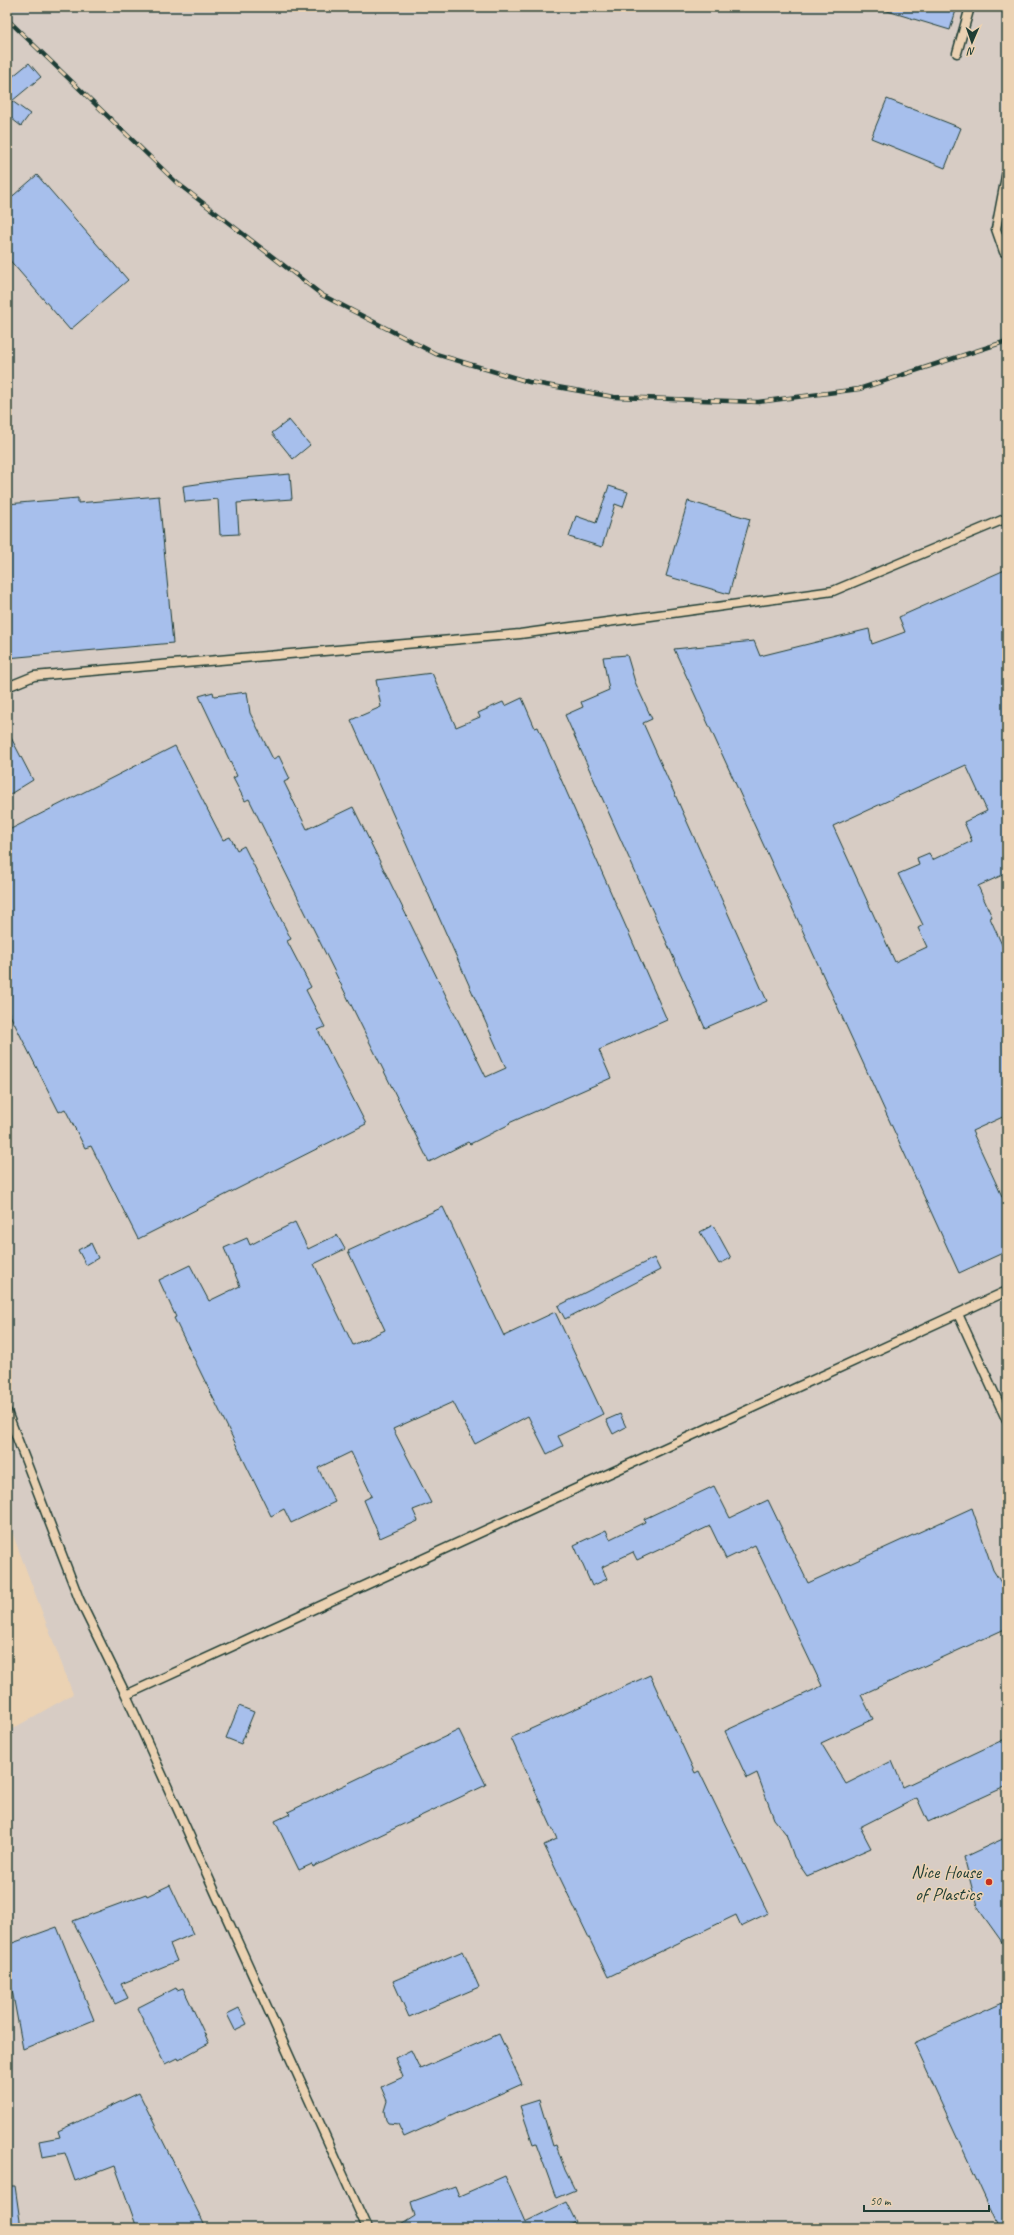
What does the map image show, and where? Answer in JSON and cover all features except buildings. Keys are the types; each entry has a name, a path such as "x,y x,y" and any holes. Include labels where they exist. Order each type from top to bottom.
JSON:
{"lane":[{"path":"957,53 970,7"},
{"path":"1007,171 996,229 1004,252 1007,253"},
{"path":"7,688 34,676 520,634 833,591 1007,518"},
{"path":"126,1695 1007,1291"},
{"path":"958,1314 1007,1421"},
{"path":"7,1412 79,1599 126,1695 367,2228"}],"shaded area":[{"path":"7,7 1007,7 1007,2228 7,2228 7,1732 73,1694 7,1519"}],"railway":[{"path":"7,19 176,182 322,295 436,354 529,382 614,397 758,402 859,389 1007,341"}],"place":[{"name":"Nice House of Plastics","path":"989,1882"}]}
